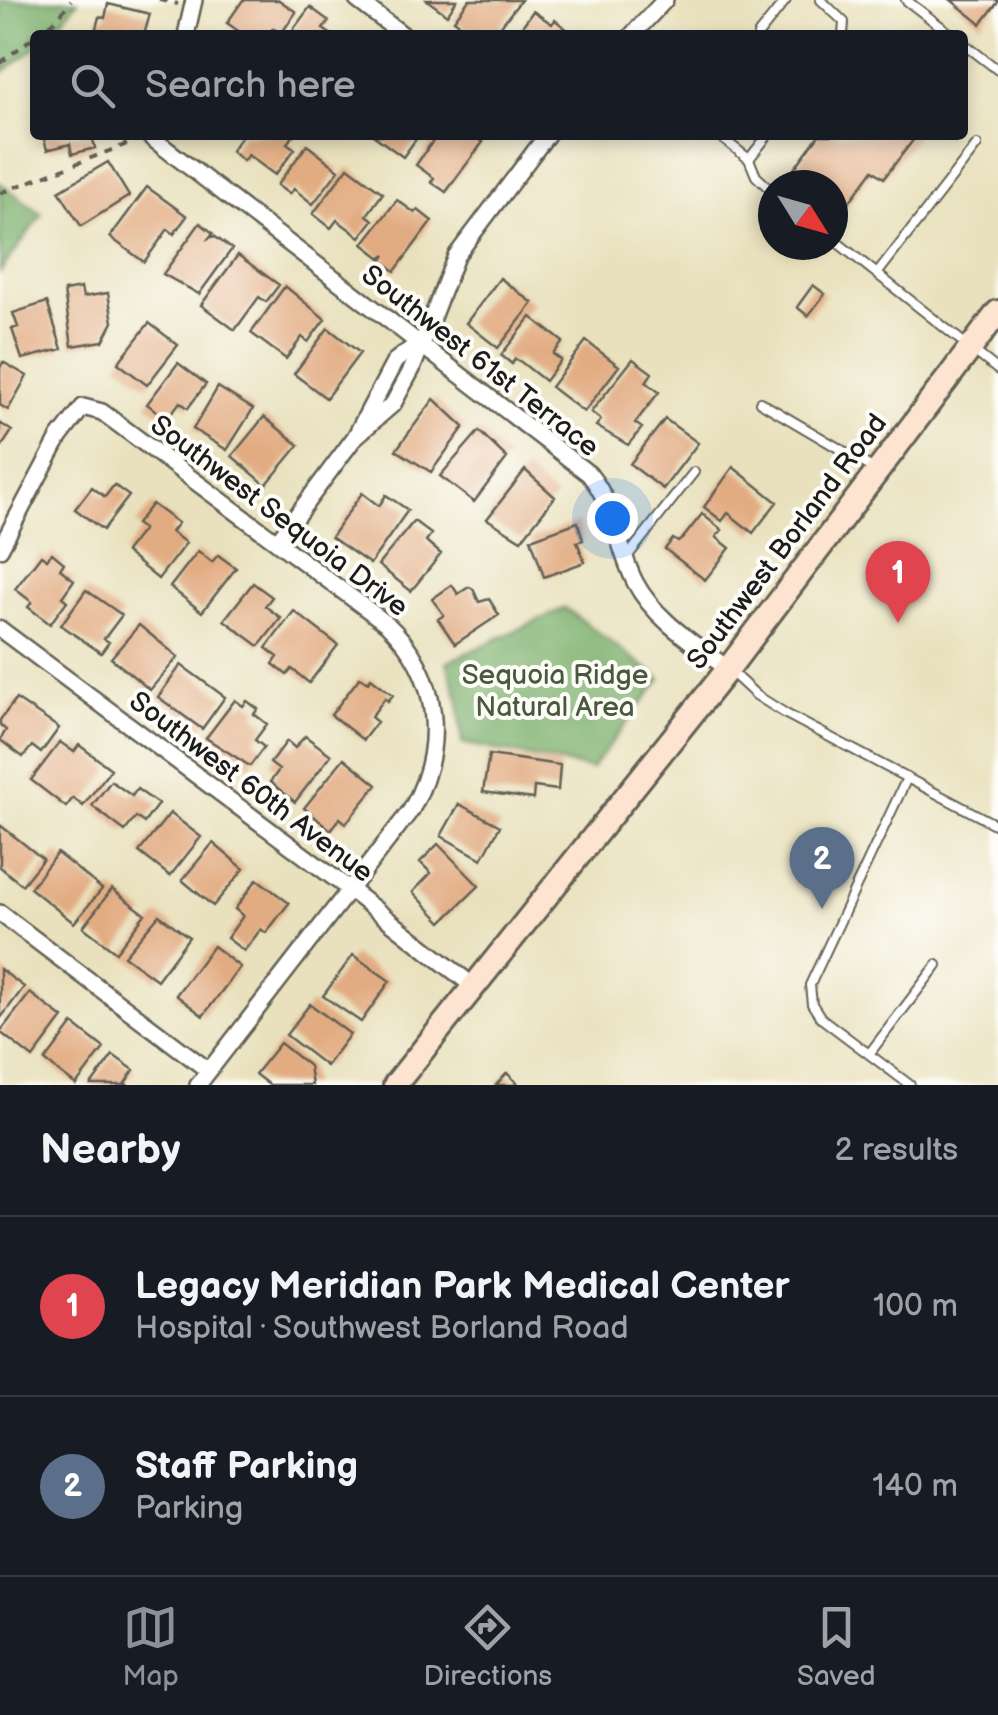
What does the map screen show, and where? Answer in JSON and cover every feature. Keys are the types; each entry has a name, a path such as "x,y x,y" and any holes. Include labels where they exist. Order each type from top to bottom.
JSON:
{"main road":[{"name":"Southwest Borland Road","path":"395,1085 728,669 998,312"}],"street":[{"path":"187,30 194,0"},
{"path":"357,0 396,30"},
{"path":"637,30 666,0"},
{"name":"Southwest 61st Terrace","path":"156,140 589,474 612,508 636,584 666,619 728,669"},
{"path":"277,542 355,437 395,360 420,342 456,256 540,140"},
{"name":"Southwest Sequoia Drive","path":"0,549 59,438 83,406 102,412 387,624 407,642 428,686 434,741 431,765 411,810 198,1085"},
{"name":"Southwest 60th Avenue","path":"0,629 349,888 473,986"},
{"path":"0,914 208,1071"}],"lane":[{"path":"762,30 786,0"},
{"path":"820,0 844,22 843,30"},
{"path":"906,0 945,30"},
{"path":"968,48 998,70"},
{"path":"725,140 750,159 758,178"},
{"path":"750,159 764,140"},
{"path":"877,274 977,145"},
{"path":"848,251 998,370"},
{"path":"760,402 878,471"},
{"path":"627,557 694,472"},
{"path":"728,669 756,695 786,714 998,826"},
{"path":"908,778 810,985 812,1004 820,1018 910,1085"},
{"path":"869,1054 936,965"}],"path":[{"path":"43,30 71,0"},
{"path":"0,63 30,40"},
{"path":"0,194 136,140"}],"green space":[{"path":"0,0 78,0 55,30 30,30 30,52 0,74"},
{"path":"0,183 42,214 0,272"},
{"name":"Sequoia Ridge Natural Area","path":"565,608 661,679 591,769 462,743 459,702 447,662"}],"building":[{"path":"243,0 279,0 296,12 284,30 237,30 227,23"},
{"path":"427,0 457,0 447,15"},
{"path":"469,0 521,0 500,27 504,30 467,30 454,20"},
{"path":"951,0 998,0 998,2 981,24"},
{"path":"108,4 150,14 145,30 96,30 99,17 105,18"},
{"path":"310,7 329,21 324,30 293,30"},
{"path":"533,11 568,30 520,30"},
{"path":"44,140 93,140 95,148 72,154 70,144 47,150"},
{"path":"239,140 290,140 287,143 295,149 275,175 248,155 243,161 231,151"},
{"path":"380,140 415,140 403,157"},
{"path":"434,140 483,142 446,192 416,165"},
{"path":"815,140 913,140 884,178 873,170 848,204 848,170 793,170"},
{"path":"307,145 339,170 313,204 294,189 289,194 277,185"},
{"path":"108,162 129,196 81,226 59,191"},
{"path":"348,167 383,193 367,215 373,220 360,237 337,220 331,228 313,214"},
{"path":"147,187 187,216 174,234 168,229 144,262 110,237"},
{"path":"397,200 432,221 395,271 382,261 386,255 381,258 363,244"},
{"path":"200,223 213,233 209,238 214,236 232,249 199,294 163,274"},
{"path":"238,255 279,285 266,302 259,297 235,330 201,305"},
{"path":"500,278 533,303 498,348 466,323"},
{"path":"813,285 825,294 808,316 797,307"},
{"path":"285,286 325,319 308,342 302,337 286,359 251,333"},
{"path":"81,288 83,297 108,293 113,322 103,341 72,346 64,291"},
{"path":"47,302 62,349 22,359 12,329 18,327 13,313"},
{"path":"531,317 563,342 553,354 561,360 545,381 521,362 515,359 512,364 501,355"},
{"path":"149,323 178,345 147,385 118,363"},
{"path":"328,328 360,353 326,398 294,374"},
{"path":"586,341 619,366 584,412 551,387"},
{"path":"633,359 652,373 646,382 659,392 635,423 642,428 628,445 596,426 601,420 591,412"},
{"path":"3,362 27,376 8,410 0,405"},
{"path":"178,363 206,384 188,408 180,402 167,419 147,404"},
{"path":"218,387 253,409 227,450 193,429"},
{"path":"434,399 464,427 431,472 396,450"},
{"path":"264,417 299,445 266,485 232,456"},
{"path":"665,419 698,443 663,489 630,464"},
{"path":"0,423 12,431 0,449"},
{"path":"479,431 507,458 474,502 440,476"},
{"path":"733,467 777,502 753,533 728,513 722,521 704,507"},
{"path":"525,470 555,497 521,540 487,519"},
{"path":"114,485 129,496 103,530 75,509 92,487 105,497"},
{"path":"362,493 379,506 386,495 408,510 370,564 331,537"},
{"path":"152,504 178,523 171,532 186,543 158,579 125,552 143,529 136,524"},
{"path":"702,514 722,530 716,537 730,548 705,580 665,549 673,539 678,542 683,538"},
{"path":"414,521 431,534 426,541 441,554 411,591 378,565"},
{"path":"578,522 583,540 577,542 585,562 544,577 531,539"},
{"path":"198,551 212,562 218,555 236,568 202,612 170,587"},
{"path":"52,553 64,563 60,569 74,580 62,597 67,601 50,624 28,607 32,602 15,589 41,555 47,559"},
{"path":"253,583 272,597 265,606 281,618 259,646 224,620"},
{"path":"452,585 458,594 469,587 473,589 479,602 489,599 499,615 455,644 438,619 444,615 432,599"},
{"path":"86,590 122,615 104,639 109,642 101,653 61,625"},
{"path":"294,611 338,645 309,683 292,669 287,675 273,664 278,657 266,648"},
{"path":"139,625 178,657 150,690 111,658"},
{"path":"181,665 225,697 202,729 158,697"},
{"path":"360,677 368,682 371,678 393,695 388,701 385,698 371,717 377,722 363,740 331,715"},
{"path":"16,699 59,728 41,753 32,746 23,757 0,740 6,730 0,720"},
{"path":"235,700 243,706 247,701 258,709 254,714 267,724 255,740 264,747 250,766 206,738"},
{"path":"305,736 331,755 295,802 270,782 279,770 270,763 287,741 295,748"},
{"path":"60,742 74,752 79,745 111,769 83,806 73,798 66,807 31,780"},
{"path":"489,755 560,765 558,790 534,787 533,799 483,792"},
{"path":"344,758 377,785 346,823 340,818 331,830 304,808"},
{"path":"111,781 132,796 137,789 158,804 144,823 136,817 125,831 92,806"},
{"path":"459,804 500,826 482,859 441,836"},
{"path":"170,813 201,837 170,876 139,852"},
{"path":"0,825 43,859 22,885 0,867"},
{"path":"213,843 244,869 213,906 182,880"},
{"path":"438,844 479,886 442,922 413,892 431,873 420,862"},
{"path":"57,853 102,889 74,923 30,888"},
{"path":"257,879 289,903 266,933 261,929 244,951 227,938 243,916 235,909"},
{"path":"112,889 145,914 116,952 83,927"},
{"path":"159,915 189,937 157,980 124,956"},
{"path":"213,946 240,967 203,1016 176,995"},
{"path":"353,955 390,981 361,1022 323,996"},
{"path":"0,969 24,987 0,1019"},
{"path":"30,993 63,1018 33,1058 0,1032"},
{"path":"310,1004 350,1034 326,1066 286,1035"},
{"path":"73,1024 104,1048 76,1085 45,1061"},
{"path":"280,1043 309,1066 312,1085 269,1085 255,1074"},
{"path":"113,1055 134,1070 127,1085 91,1085"},
{"path":"507,1073 519,1085 496,1085"}],"place":[{"name":"Legacy Meridian Park Medical Center","path":"898,623"},
{"name":"Staff Parking","path":"822,909"}]}
